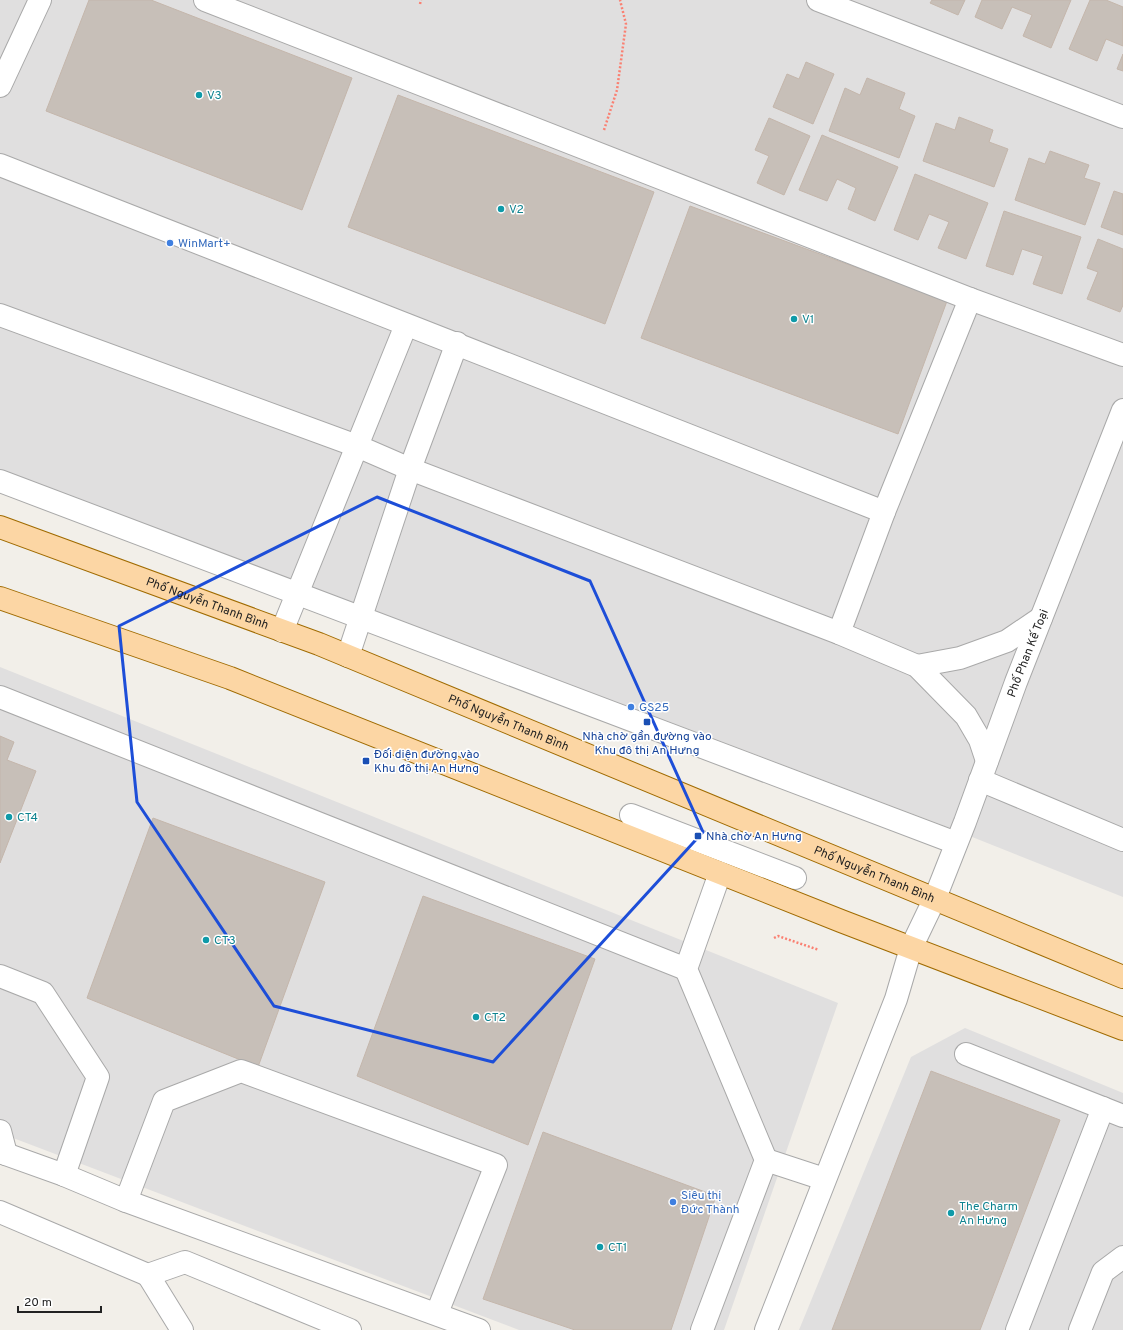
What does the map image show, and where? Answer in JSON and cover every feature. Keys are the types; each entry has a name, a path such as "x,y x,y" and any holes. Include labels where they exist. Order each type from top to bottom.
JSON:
{"main road":[{"name":"Phố Nguyễn Thanh Bình","path":"0,526 348,656 1123,977"},
{"path":"0,598 230,678 720,873 1123,1029"}],"street":[{"path":"0,86 40,0"},
{"path":"205,0 970,299 1123,355"},
{"path":"818,0 1123,117"},
{"path":"0,165 406,325 457,343 884,512"},
{"path":"839,633 884,512 970,299"},
{"path":"0,315 357,446 410,469 839,633 917,666 966,716 980,740 984,770 1123,840"},
{"path":"282,631 406,325"},
{"path":"348,656 410,469 457,343"},
{"name":"Phố Phan Kế Toại","path":"766,1330 896,998 911,948 935,898 1123,410"},
{"path":"0,481 956,843"},
{"path":"917,666 960,658 984,650 1007,641 1042,618"},
{"path":"0,697 686,969"},
{"path":"631,815 795,878"},
{"path":"702,1330 766,1160 686,969 720,873"},
{"path":"0,976 43,994 98,1077 64,1175"},
{"path":"966,1054 1123,1116"},
{"path":"126,1201 164,1101 241,1071 496,1165 437,1313"},
{"path":"1017,1330 1103,1108"},
{"path":"0,1131 3,1153 64,1175 126,1201 437,1313 479,1330"},
{"path":"766,1160 824,1179"},
{"path":"0,1212 148,1275 182,1330"},
{"path":"1080,1330 1103,1272 1123,1257"},
{"path":"148,1275 185,1262 350,1330"}],"path":[{"path":"420,4 421,0"},
{"path":"597,153 618,90 626,24 620,0"},
{"path":"774,938 778,936 819,950"}],"highlighted area":[{"path":"377,497 590,581 703,832 493,1062 274,1006 137,802 119,626"}],"shaded area":[{"path":"0,0 1123,0 1123,897 932,821 0,470"},
{"path":"0,667 838,1003 724,1330 519,1330 0,1133"},
{"path":"965,1028 1123,1093 1123,1330 799,1330 911,1057"}],"building":[{"name":"V3","path":"89,0 151,0 352,78 302,210 46,111"},
{"path":"932,0 965,0 958,15 930,3"},
{"path":"982,0 1071,0 1051,48 1023,36 1032,15 1012,7 1002,29 975,17"},
{"path":"1090,0 1106,0 1123,7 1123,46 1106,39 1097,61 1069,49"},
{"path":"1123,54 1123,71 1117,69"},
{"path":"806,62 834,74 813,124 773,107 787,74 799,79"},
{"path":"867,78 905,93 899,109 915,116 899,158 829,131 845,88 860,95"},
{"name":"V2","path":"398,95 654,192 605,324 348,227"},
{"path":"959,117 993,130 989,142 1008,149 994,187 923,161 936,123 955,130"},
{"path":"769,118 810,136 784,195 757,183 769,156 755,150"},
{"path":"822,135 898,167 875,221 848,209 856,188 837,179 827,201 799,190"},
{"path":"1050,151 1089,165 1084,178 1100,183 1085,225 1015,200 1029,158 1045,164"},
{"path":"915,174 988,203 966,259 938,248 949,222 929,214 918,240 894,230"},
{"path":"1114,191 1123,194 1123,235 1101,227"},
{"name":"V1","path":"690,206 947,301 898,434 641,338"},
{"path":"1004,211 1081,237 1062,294 1033,284 1043,256 1022,249 1013,275 986,266"},
{"path":"1098,239 1123,249 1123,305 1120,312 1087,299 1098,272 1087,268"},
{"name":"CT4","path":"0,736 14,742 7,760 36,771 0,863"},
{"name":"CT3","path":"153,818 325,882 258,1067 87,998"},
{"name":"CT2","path":"423,896 595,959 528,1145 357,1076"},
{"name":"The Charm An Hưng","path":"931,1071 1060,1120 980,1330 832,1330"},
{"name":"CT1","path":"543,1132 716,1196 671,1330 575,1330 483,1299"}],"place":[{"name":"V3","path":"199,95"},
{"name":"V2","path":"501,209"},
{"name":"WinMart+","path":"170,243"},
{"name":"V1","path":"794,319"},
{"name":"GS25","path":"631,707"},
{"name":"Nhà chờ gần đường vào Khu đô thị An Hưng","path":"647,722"},
{"name":"Đối diện đường vào Khu đô thị An Hưng","path":"366,761"},
{"name":"CT4","path":"9,817"},
{"name":"Nhà chờ An Hưng","path":"698,836"},
{"name":"CT3","path":"206,940"},
{"name":"CT2","path":"476,1017"},
{"name":"Siêu thị Đức Thành","path":"673,1202"},
{"name":"The Charm An Hưng","path":"951,1213"},
{"name":"CT1","path":"600,1247"}]}
